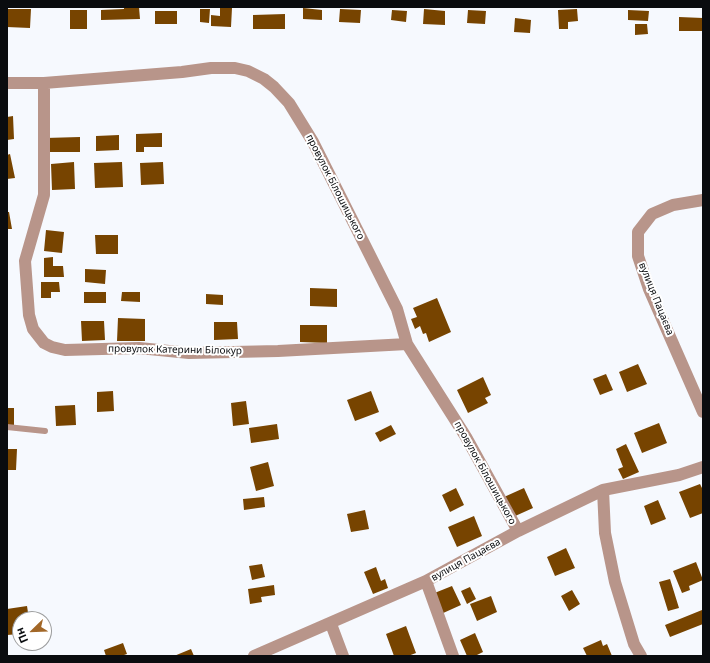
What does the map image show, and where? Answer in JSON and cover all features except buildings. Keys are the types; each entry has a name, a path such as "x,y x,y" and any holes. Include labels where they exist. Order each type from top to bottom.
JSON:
{"street":[{"name":"провулок Білошицького","path":"7,83 44,83 182,72 211,68 248,71 274,86 289,103 313,142 397,309 407,344 466,437 518,531"},
{"name":"провулок Катерини Білокур","path":"44,83 44,195 26,261 29,315 33,329 44,343 52,347 65,350 139,348 189,353 278,351 407,344"},
{"name":"вулиця Пацаєва","path":"703,200 674,205 652,214 638,232 638,256 649,289 703,412"},
{"name":"вулиця Пацаєва","path":"254,656 331,624 426,581 518,531 603,490 678,475 703,467"},
{"path":"603,490 605,533 615,582 634,644 641,656"},
{"path":"426,581 453,656"},
{"path":"331,624 343,656"}],"lane":[{"path":"7,427 45,431"}]}
